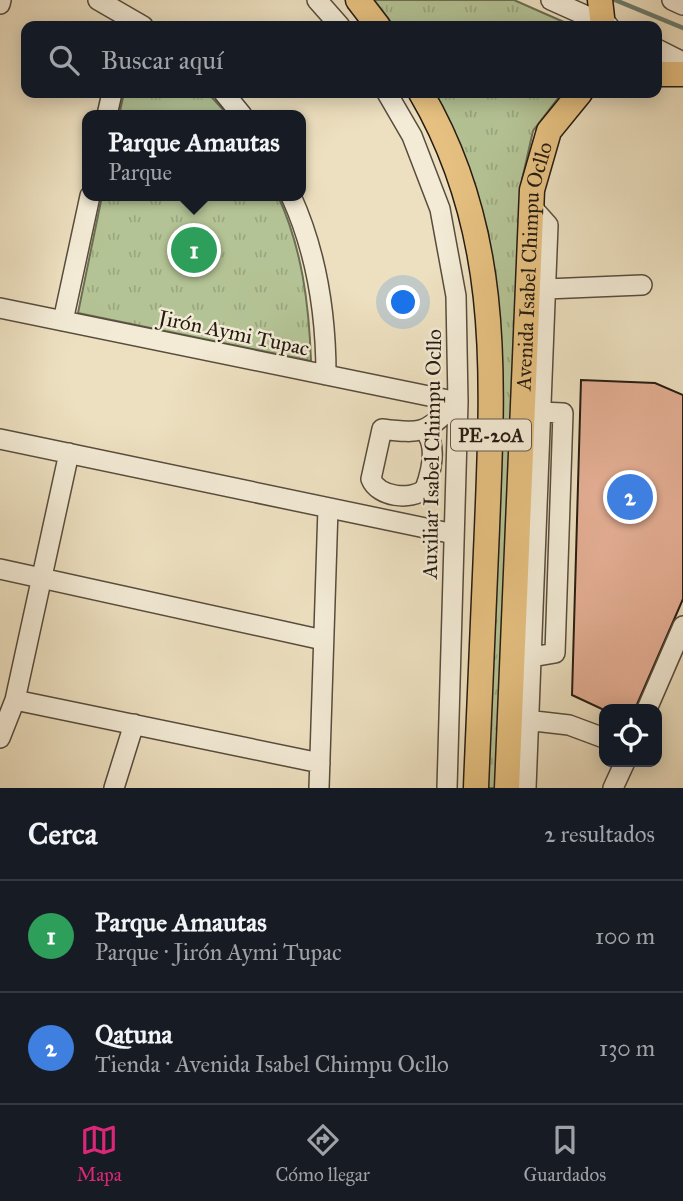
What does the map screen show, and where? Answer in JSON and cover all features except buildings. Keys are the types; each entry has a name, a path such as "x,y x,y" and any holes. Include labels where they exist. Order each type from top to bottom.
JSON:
{"main road":[{"path":"358,0 374,21"},
{"path":"662,74 683,74"},
{"name":"Avenida Isabel Chimpu Ocllo","path":"423,98 440,132 469,210 484,273 493,367 476,788"},
{"name":"Avenida Isabel Chimpu Ocllo","path":"507,788 519,719 522,659 525,366 531,206 542,147 557,118 574,100"},
{"path":"493,367 525,366"}],"street":[{"path":"98,0 132,17"},
{"path":"317,0 336,21"},
{"path":"551,0 604,19"},
{"path":"672,0 683,5"},
{"path":"662,52 683,62"},
{"name":"Auxiliar Isabel Chimpu Ocllo","path":"390,98 422,159 440,209 456,296 458,402 447,788"},
{"path":"63,321 89,201"},
{"path":"293,201 312,254 322,299 326,375"},
{"path":"522,659 541,412 548,225 531,206"},
{"path":"546,289 642,285"},
{"name":"Jirón Aymi Tupac","path":"0,308 458,402"},
{"path":"425,431 458,402"},
{"path":"0,439 454,534"},
{"path":"0,738 15,700 69,453"},
{"path":"319,788 328,508"},
{"path":"0,569 323,640"},
{"path":"649,704 683,626"},
{"path":"15,700 320,763"},
{"path":"526,788 519,719 569,725 599,736"},
{"path":"114,788 134,724"},
{"path":"613,788 623,767"}],"green space":[{"path":"374,0 514,0 562,21 390,21"},
{"path":"123,98 213,98 223,110 120,110"},
{"path":"437,98 558,98 533,131 522,180 500,788 483,788 500,325 488,232 472,180"},
{"path":"101,201 280,201 293,236 303,277 311,361 78,313"}],"waterway":[{"path":"615,0 683,28"}],"place":[{"name":"Parque Amautas","path":"194,250"},
{"name":"Qatuna","path":"630,497"}]}
